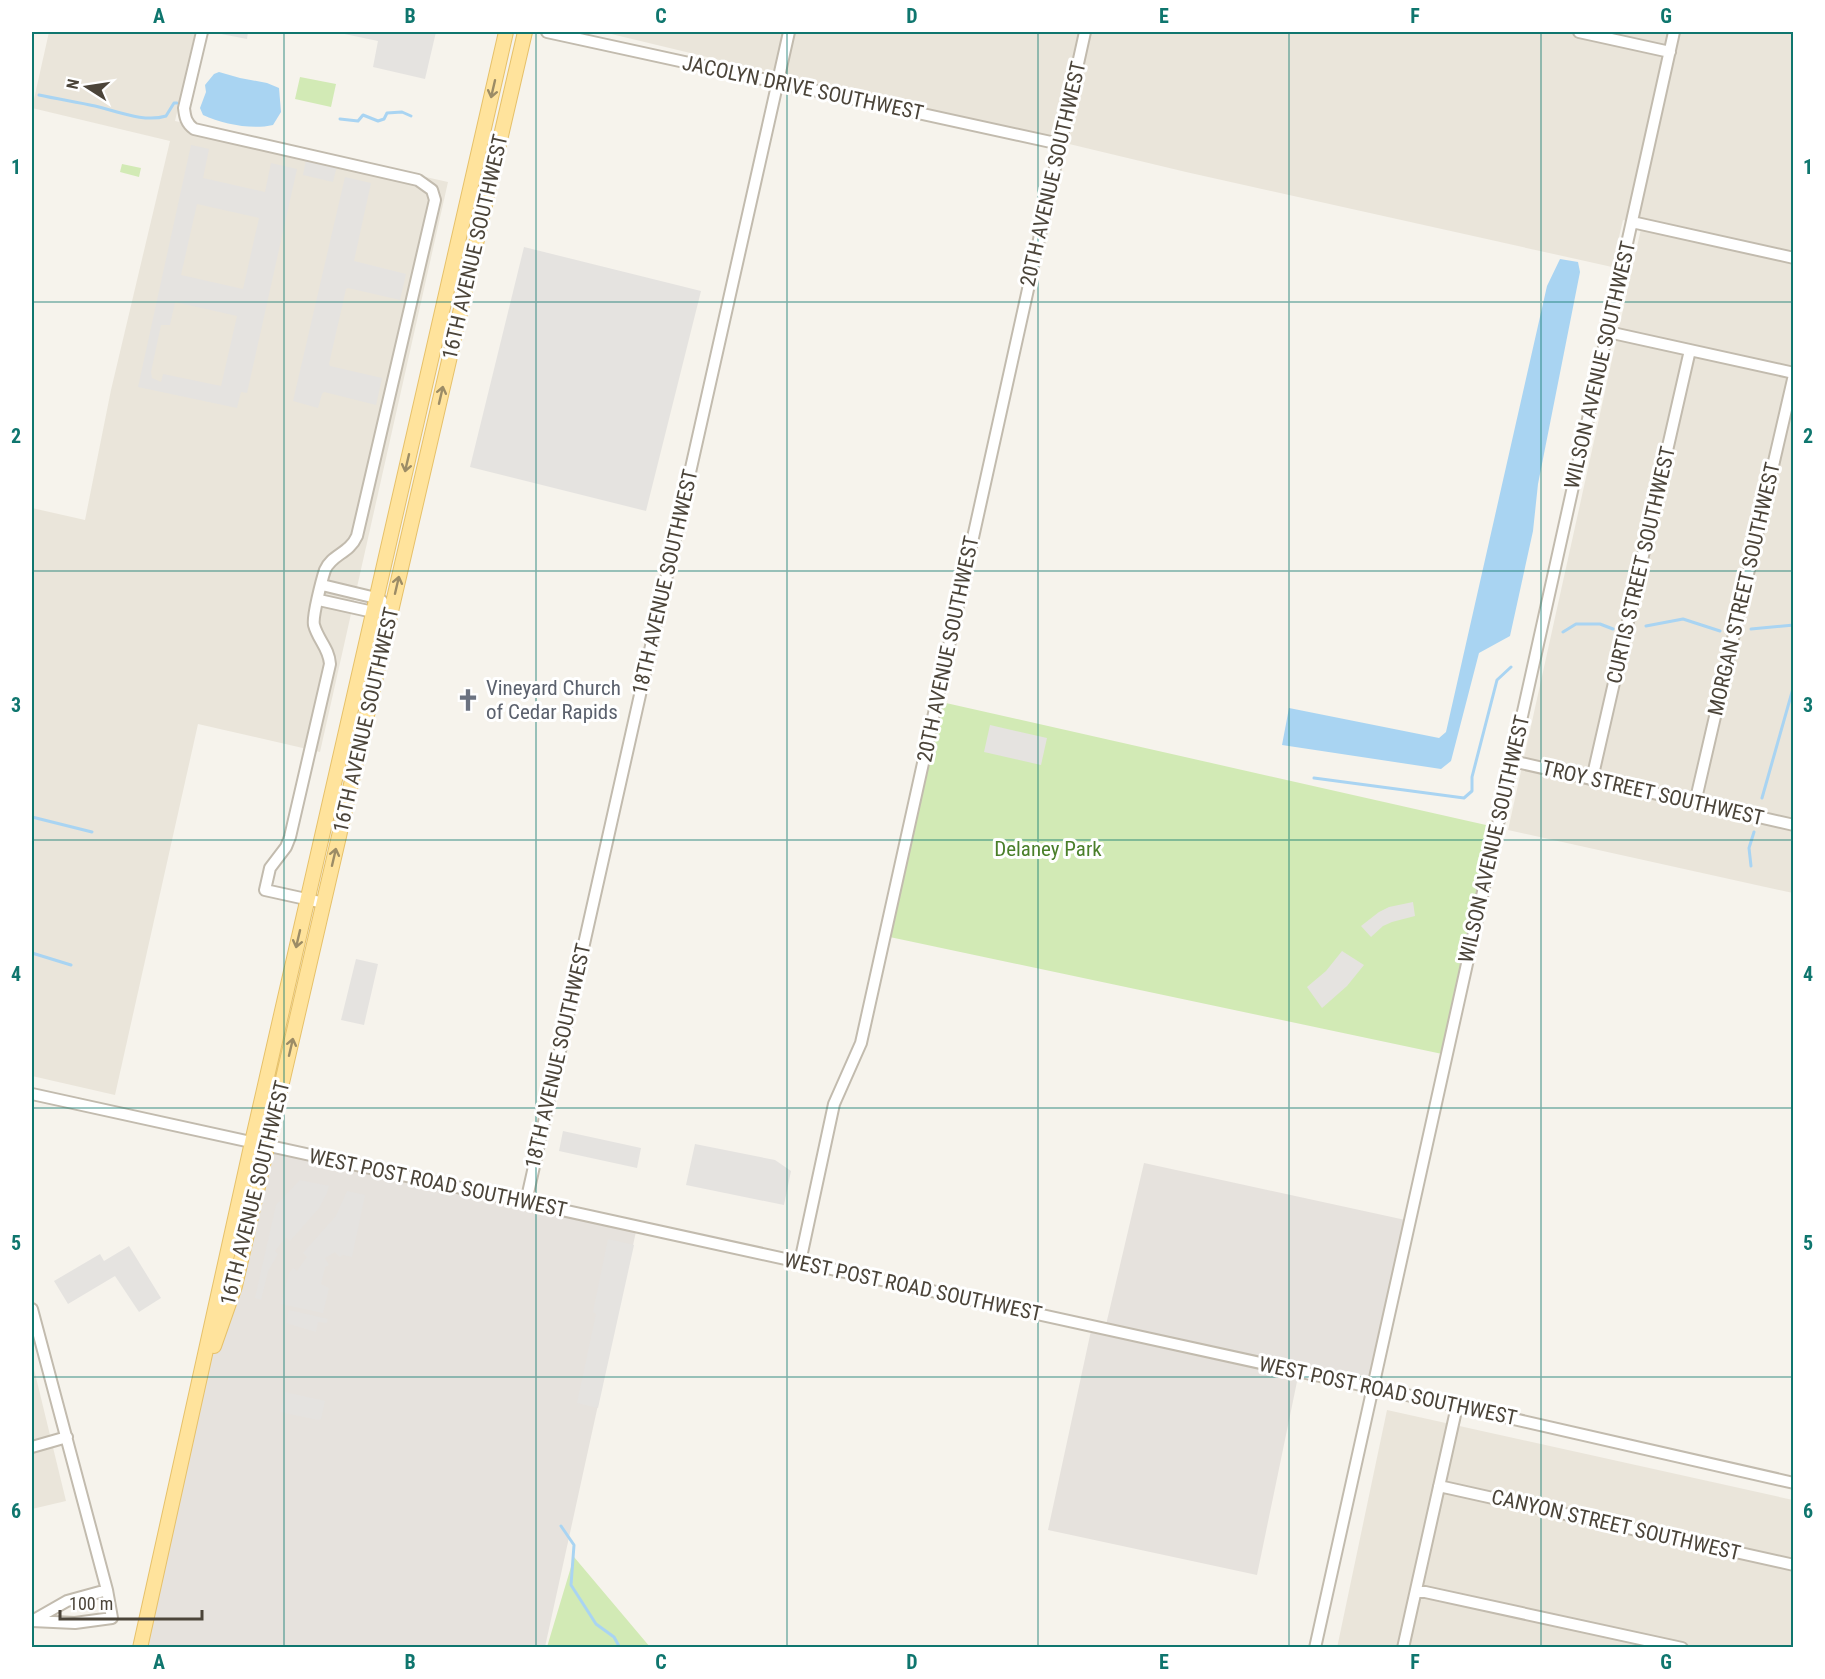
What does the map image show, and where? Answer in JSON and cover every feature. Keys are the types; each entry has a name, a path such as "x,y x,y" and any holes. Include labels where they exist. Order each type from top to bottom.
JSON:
{"main road":[{"name":"16TH AVENUE SOUTHWEST","path":"140,1647 307,899 506,32"},
{"name":"16TH AVENUE SOUTHWEST","path":"193,1405 235,1286 525,32"}],"street":[{"path":"202,32 184,108 184,117 188,125 194,129 418,180 432,190 435,200 357,536 353,545 333,559 326,569 322,585 314,623 330,654 330,664 290,837 286,847 270,868 265,890 324,903"},
{"name":"JACOLYN DRIVE SOUTHWEST","path":"547,32 1060,144"},
{"name":"18TH AVENUE SOUTHWEST","path":"525,1202 789,32"},
{"name":"20TH AVENUE SOUTHWEST","path":"800,1262 834,1104 861,1043 1085,32"},
{"path":"1579,32 1670,52"},
{"name":"WILSON AVENUE SOUTHWEST","path":"1315,1647 1674,32"},
{"path":"1632,222 1794,258"},
{"path":"1608,332 1794,374"},
{"name":"CURTIS STREET SOUTHWEST","path":"1592,779 1690,350"},
{"name":"MORGAN STREET SOUTHWEST","path":"1695,803 1794,374"},
{"path":"322,585 376,598 392,608"},
{"path":"319,600 373,612 392,608"},
{"name":"TROY STREET SOUTHWEST","path":"1512,761 1794,825"},
{"name":"WEST POST ROAD SOUTHWEST","path":"32,1094 1372,1387 1794,1483"},
{"path":"32,1310 107,1590 112,1618 75,1623 32,1621"},
{"path":"1403,1647 1457,1406"},
{"path":"32,1447 67,1437"},
{"name":"CANYON STREET SOUTHWEST","path":"1439,1486 1794,1565"},
{"path":"32,1621 67,1601 107,1590"},
{"path":"1416,1590 1682,1647"}],"shaded area":[{"path":"49,32 195,32 175,121 448,182 320,752 198,724 115,1095 32,1076 32,508 85,520 111,390 170,141 32,108"},
{"path":"216,32 248,32 247,39"},
{"path":"335,32 436,32 425,79 373,67 378,41"},
{"path":"603,32 1793,32 1793,893 1508,830 1642,224 1623,220 1612,267 1186,172"},
{"path":"191,145 209,149 203,178 265,192 271,163 297,169 247,393 241,392 237,408 138,387","holes":["197,204 259,218 243,289 181,275","175,302 237,316 221,386 163,374 161,382 152,378 151,372 161,325 170,325"]},
{"path":"306,160 337,166 333,182 303,175"},
{"path":"345,177 371,183 354,261 406,274 400,300 346,289 329,364 382,378 376,405 324,392 318,408 293,401"},
{"path":"524,247 701,291 646,511 470,467"},
{"path":"990,725 1047,738 1041,765 984,752"},
{"path":"1413,902 1415,916 1383,926 1371,937 1361,926 1389,907"},
{"path":"1342,951 1364,965 1347,986 1322,1008 1307,987 1326,971"},
{"path":"356,959 378,964 364,1025 341,1020"},
{"path":"563,1131 641,1148 637,1168 559,1151"},
{"path":"252,1142 637,1227 545,1647 140,1648"},
{"path":"695,1144 775,1160 791,1171 784,1205 686,1185"},
{"path":"1144,1163 1410,1221 1373,1387 1299,1372 1257,1575 1048,1530 1092,1326 1105,1329"},
{"path":"300,1180 329,1186 327,1193 319,1208 290,1241 286,1237 275,1251 278,1254 268,1271 261,1300 255,1298 276,1205"},
{"path":"347,1191 365,1195 352,1257 343,1255 340,1257 335,1252 325,1258 329,1265 325,1267 321,1284 329,1288 323,1313 281,1304 289,1273 293,1268 297,1271 307,1257 303,1253 336,1216"},
{"path":"608,1239 634,1245 598,1408 577,1403 596,1314 593,1312"},
{"path":"129,1246 161,1298 139,1312 115,1276 68,1304 54,1281 100,1254 104,1261"},
{"path":"289,1310 328,1319 327,1323 318,1322 316,1332 286,1323"},
{"path":"32,1361 66,1501 32,1509"},
{"path":"285,1392 325,1401 321,1419 280,1412"},
{"path":"1387,1410 1793,1500 1793,1647 1337,1648"}],"green space":[{"path":"300,77 336,84 331,107 295,99"},
{"path":"122,164 141,168 139,177 120,172"},
{"name":"Delaney Park","path":"937,701 1486,825 1476,921 1447,1055 885,936"},
{"path":"574,1557 650,1647 547,1647"}],"water":[{"path":"219,72 279,88 281,112 273,125 256,127 237,125 203,115 200,108 206,92 205,85 214,74"},
{"path":"1560,259 1578,262 1580,272 1538,484 1533,531 1510,636 1479,653 1451,761 1441,769 1282,745 1289,708 1439,738 1446,732 1547,286"}],"waterway":[{"path":"39,95 95,106 130,116 149,118 166,116 174,103 177,103"},
{"path":"340,119 358,121 363,115 378,121 384,119 387,113 402,112 411,116"},
{"path":"1646,626 1683,619 1720,631"},
{"path":"1563,632 1576,624 1600,624 1613,629"},
{"path":"1751,629 1794,625"},
{"path":"1314,778 1464,798 1472,791 1472,777 1497,680 1511,667"},
{"path":"1762,798 1794,685"},
{"path":"32,817 92,832"},
{"path":"1751,866 1749,848 1754,832"},
{"path":"32,953 71,965"},
{"path":"32,1021 32,1034"},
{"path":"561,1526 574,1545 571,1585 596,1624 614,1637 620,1648"}],"place":[{"name":"Vineyard Church of Cedar Rapids","path":"468,700"}]}
